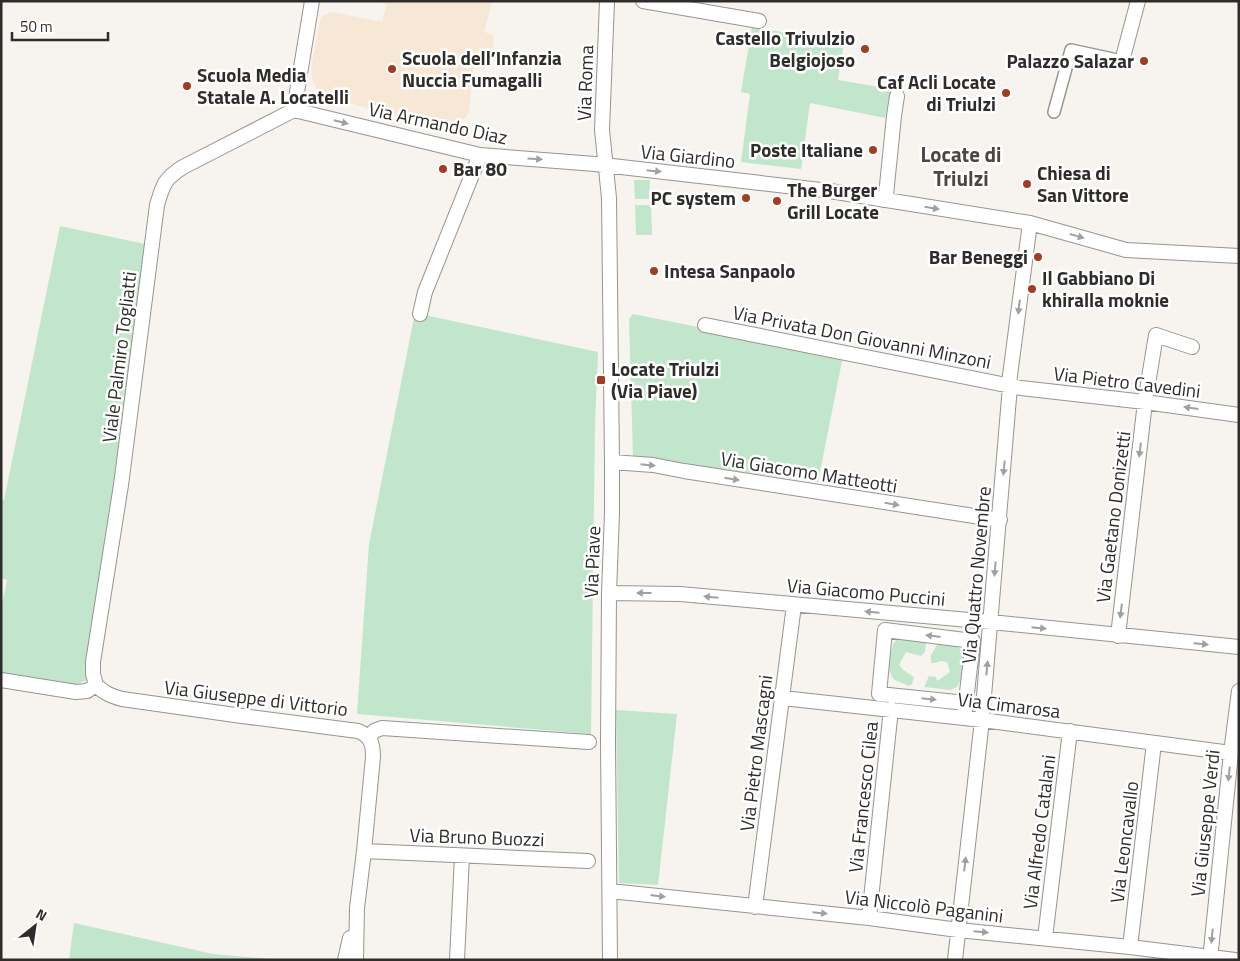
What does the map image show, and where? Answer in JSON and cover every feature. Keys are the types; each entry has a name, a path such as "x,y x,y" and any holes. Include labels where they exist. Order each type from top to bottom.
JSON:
{"street":[{"path":"294,110 312,1"},
{"name":"Via Roma","path":"606,1 602,130 606,165"},
{"path":"643,1 759,21"},
{"path":"1054,112 1071,50 1122,61 1138,1"},
{"path":"884,200 897,96"},
{"name":"Via Armando Diaz","path":"294,110 480,155 606,165"},
{"name":"Viale Palmiro Togliatti","path":"96,685 93,674 93,662 121,485 157,205 163,186 170,176 182,167 294,110"},
{"path":"420,314 425,292 480,155"},
{"name":"Via Giardino","path":"606,165 821,190 1030,223 1126,250 1239,256"},
{"name":"Via Piave","path":"606,165 609,198 612,462 608,743 610,960"},
{"name":"Via Quattro Novembre","path":"955,960 982,720 1000,520 1009,382 1030,223"},
{"name":"Via Privata Don Giovanni Minzoni","path":"705,325 1010,386"},
{"name":"Via Gaetano Donizetti","path":"1118,636 1145,402 1156,335 1192,348"},
{"name":"Via Pietro Cavedini","path":"1010,386 1239,415"},
{"name":"Via Giacomo Matteotti","path":"612,462 653,465 684,472 1000,520"},
{"name":"Via Giacomo Puccini","path":"609,593 680,594 1239,647"},
{"name":"Via Pietro Mascagni","path":"755,907 794,605"},
{"name":"Via Francesco Cilea","path":"869,918 883,704 885,630 973,641 966,703"},
{"path":"1,680 76,692 87,691 96,685"},
{"name":"Via Giuseppe di Vittorio","path":"96,685 111,696 122,699 232,715 358,730 369,738"},
{"name":"Via Giuseppe Verdi","path":"1210,958 1239,691"},
{"name":"Via Cimarosa","path":"783,698 883,704 964,718 1231,753"},
{"path":"883,704 966,703 964,718"},
{"path":"356,960 357,908 373,752 373,746 369,738 374,731 382,728 589,742"},
{"name":"Via Alfredo Catalani","path":"1045,938 1070,731"},
{"name":"Via Leoncavallo","path":"1130,947 1154,742"},
{"name":"Via Bruno Buozzi","path":"364,851 588,861"},
{"path":"457,960 462,856"},
{"name":"Via Niccolò Paganini","path":"610,891 869,918 958,930 1130,947 1235,960"},
{"path":"345,960 357,908"}],"shaded area":[{"name":"Scuola dell’Infanzia Nuccia Fumagalli","path":"373,1 492,1 484,32 494,35 491,67 473,69 469,112 461,121 442,127 329,98 321,94 312,79 311,70 320,21 323,16 332,12 382,22 387,4"}],"green space":[{"path":"752,27 844,42 838,80 891,89 885,118 810,103 801,169 741,162 750,94 741,92"},
{"path":"634,180 650,180 649,199 635,199"},
{"path":"635,205 651,205 652,235 636,235"},
{"path":"60,226 145,244 89,679 76,685 1,674 1,609 7,580 1,578 1,500 4,500"},
{"path":"415,313 598,352 595,424 591,734 357,714 369,544"},
{"path":"633,314 843,356 818,482 633,457 629,319"},
{"path":"900,635 926,642 925,652 921,656 906,652 899,665 914,677 912,684 909,686 895,680 888,666 893,644"},
{"path":"938,643 951,644 961,649 963,654 964,668 962,678 957,687 950,690 924,687 929,676 936,677 937,681 950,672 947,662 931,663 931,655"},
{"path":"616,710 677,714 658,885 619,883"},
{"path":"74,923 213,954 284,960 69,960"}],"place":[{"name":"Castello Trivulzio Belgiojoso","path":"865,49"},
{"name":"Palazzo Salazar","path":"1144,61"},
{"name":"Scuola dell’Infanzia Nuccia Fumagalli","path":"392,69"},
{"name":"Scuola Media Statale A. Locatelli","path":"187,86"},
{"name":"Caf Acli Locate di Triulzi","path":"1006,93"},
{"name":"Poste Italiane","path":"873,150"},
{"name":"Bar 80","path":"443,169"},
{"name":"Chiesa di San Vittore","path":"1027,184"},
{"name":"PC system","path":"746,198"},
{"name":"The Burger Grill Locate","path":"777,201"},
{"name":"Bar Beneggi","path":"1038,257"},
{"name":"Intesa Sanpaolo","path":"654,271"},
{"name":"Il Gabbiano Di khiralla moknie","path":"1032,289"},
{"name":"Locate Triulzi (Via Piave)","path":"601,380"}],"district":[{"name":"Locate di Triulzi","path":"961,167"}]}
